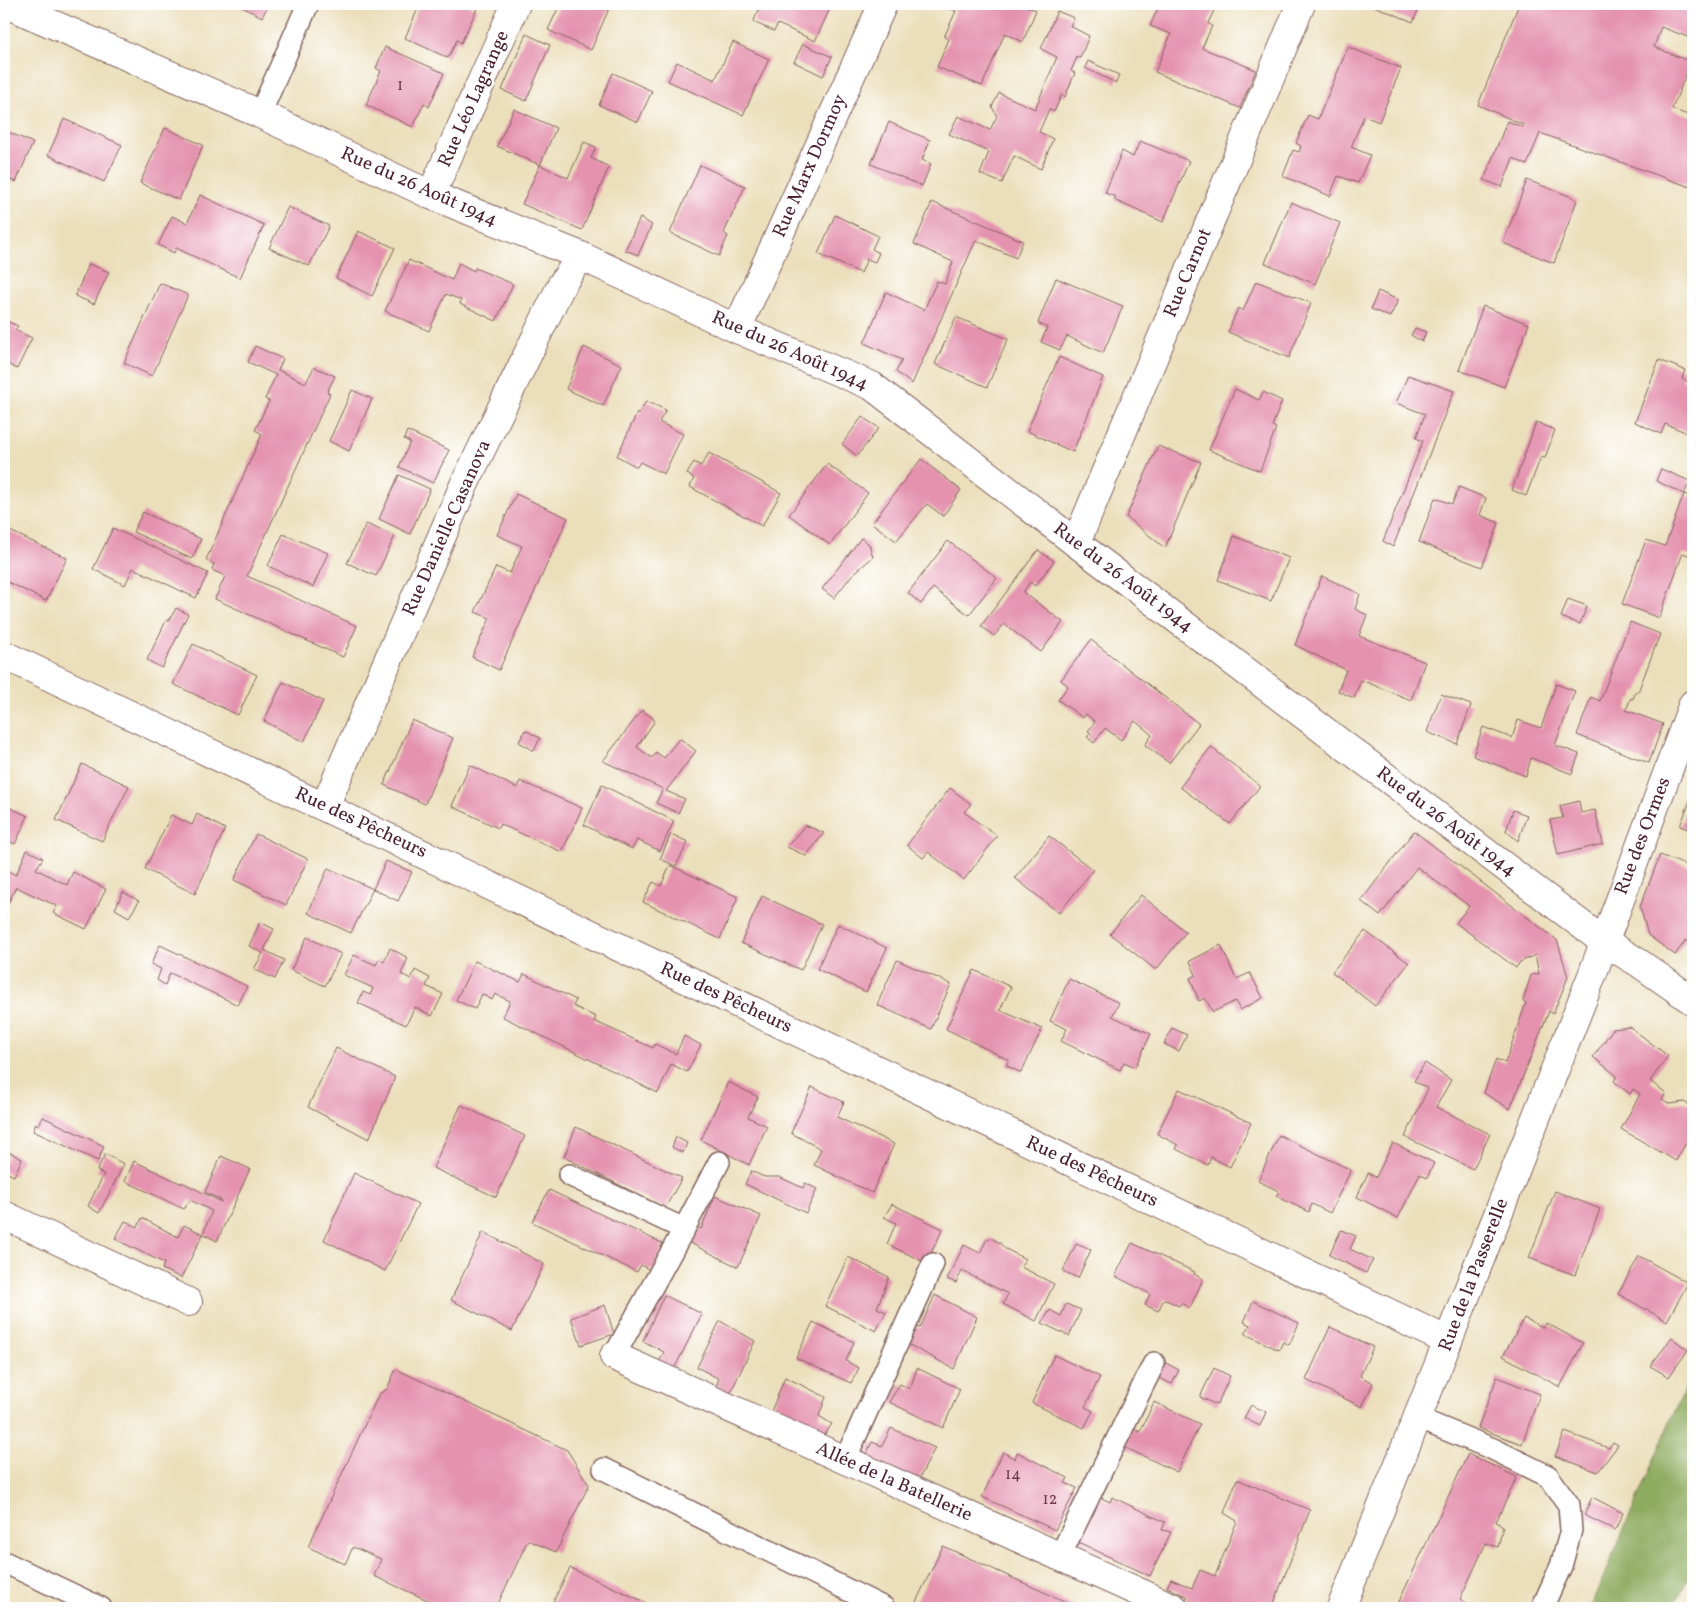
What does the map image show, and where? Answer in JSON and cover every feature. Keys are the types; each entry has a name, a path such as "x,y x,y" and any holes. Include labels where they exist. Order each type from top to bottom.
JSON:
{"street":[{"name":"Rue du 26 Août 1944","path":"6,4 260,114 431,195 581,256 737,329 872,386 1076,543 1603,941 1693,1000"},
{"name":"Rue Léo Lagrange","path":"431,195 516,4"},
{"name":"Rue Marx Dormoy","path":"737,329 883,4"},
{"name":"Rue Carnot","path":"1076,543 1301,4"},
{"name":"Rue Danielle Casanova","path":"325,806 464,485 562,284 581,256"},
{"name":"Rue des Pêcheurs","path":"4,655 1448,1341"},
{"name":"Rue des Ormes","path":"1603,941 1693,704"},
{"name":"Rue de la Passerelle","path":"1341,1608 1448,1341 1587,987 1603,941"},
{"path":"4,1215 188,1302"},
{"name":"Allée de la Batellerie","path":"614,1356 1174,1608"}],"lane":[{"path":"260,114 308,4"},
{"path":"614,1356 719,1162"},
{"path":"569,1174 684,1229"},
{"path":"845,1460 933,1264"},
{"path":"1060,1556 1154,1363"},
{"path":"1417,1418 1493,1449 1548,1476 1569,1505 1571,1530 1561,1566 1542,1608"},
{"path":"604,1469 884,1608"},
{"path":"4,1562 102,1608"}],"green space":[{"path":"1693,1369 1693,1565 1674,1608 1590,1608"}],"building":[{"path":"236,4 269,4 262,17"},
{"path":"420,4 466,4 477,9 461,43 457,40 448,58 405,38"},
{"path":"560,4 611,4 591,50 548,30"},
{"path":"762,4 780,4 786,7 788,4 832,4 815,41 778,24 774,31 753,22"},
{"path":"940,4 1022,4 1036,10 1023,42 1005,33 982,86 937,67 949,39 944,37 956,11"},
{"path":"1160,4 1217,4 1208,23 1212,26 1202,48 1256,70 1240,108 1155,72 1171,34 1150,26"},
{"path":"1369,4 1421,4 1413,22"},
{"path":"1519,4 1693,4 1693,39 1661,27 1654,47 1691,62 1672,109 1693,117 1693,188 1540,133 1527,165 1513,158 1502,187 1484,180 1507,121 1523,127 1524,125 1478,105"},
{"path":"1057,11 1074,18 1070,26 1089,36 1080,58 1077,57 1071,71 1075,73 1065,97 1062,94 1054,112 1049,109 1039,132 1053,139 1041,169 1014,156 1002,183 980,174 989,152 949,134 958,116 990,130 997,116 992,107 999,93 1035,109 1057,57 1041,49"},
{"path":"526,34 550,45 526,101 502,90"},
{"path":"733,42 769,59 743,115 668,81 677,62 715,80"},
{"path":"803,44 832,57 823,76 794,62"},
{"path":"385,47 444,73 429,107 424,103 413,127 366,105 381,71 376,68"},
{"path":"1348,47 1401,68 1379,122 1364,116 1351,147 1370,155 1358,183 1338,176 1330,196 1283,176 1293,150 1299,152 1301,146 1296,143 1308,115 1318,119"},
{"path":"1088,61 1119,75 1116,83 1085,68"},
{"path":"613,73 652,91 638,122 599,105"},
{"path":"514,109 556,128 540,165 497,146"},
{"path":"64,119 122,145 104,182 48,155"},
{"path":"889,122 930,140 922,160 931,164 922,186 871,164"},
{"path":"165,128 203,145 179,200 140,183"},
{"path":"4,130 33,143 16,182 4,177"},
{"path":"1140,141 1189,161 1163,222 1114,200 1116,197 1105,193 1122,151 1133,157"},
{"path":"584,142 596,147 591,158 609,167 582,230 522,204 540,165 568,178"},
{"path":"700,165 745,186 724,233 728,236 719,256 670,233"},
{"path":"1527,180 1577,200 1554,263 1503,243"},
{"path":"200,195 264,225 240,278 176,248 174,253 158,245 172,216 187,223"},
{"path":"932,202 1023,241 1016,258 976,240 912,384 896,372 902,360 864,343 886,292 924,310 937,281 945,284 953,262 914,244"},
{"path":"1291,202 1340,223 1315,284 1265,263"},
{"path":"288,207 329,226 309,266 269,248"},
{"path":"835,215 878,236 872,249 879,253 875,262 867,259 861,273 818,254"},
{"path":"640,218 652,225 638,255 625,250"},
{"path":"358,231 395,248 372,296 336,278"},
{"path":"409,260 452,280 459,263 474,271 475,268 513,284 496,321 460,304 461,300 446,294 429,331 385,311"},
{"path":"89,264 109,272 94,304 75,296"},
{"path":"1056,278 1123,306 1103,353 1067,336 1060,350 1041,342 1047,328 1038,323"},
{"path":"1256,281 1311,303 1289,358 1228,332 1238,308 1243,311"},
{"path":"160,283 188,295 152,376 124,363"},
{"path":"1378,291 1398,300 1390,317 1371,309"},
{"path":"1483,306 1529,324 1504,387 1459,370"},
{"path":"956,317 1008,339 987,387 935,364"},
{"path":"1693,318 1693,334 1688,332"},
{"path":"4,320 18,326 15,330 32,338 17,369 4,362"},
{"path":"1415,328 1426,332 1422,342 1411,335"},
{"path":"255,346 283,359 278,370 306,383 314,367 335,376 327,392 330,394 247,576 357,626 343,657 215,599 225,576 212,570 214,564 206,560 262,434 255,430 269,401 265,399 276,375 248,362"},
{"path":"584,347 622,365 603,406 566,389"},
{"path":"1059,357 1103,377 1073,452 1027,431"},
{"path":"1659,360 1685,370 1682,379 1693,384 1693,435 1665,424 1661,434 1635,422"},
{"path":"1408,375 1454,391 1393,547 1383,541 1423,441 1416,438 1425,414 1396,403"},
{"path":"1235,389 1259,400 1263,392 1282,401 1272,426 1276,428 1260,471 1209,450"},
{"path":"352,390 372,399 349,451 329,441"},
{"path":"646,401 666,410 659,422 683,434 664,474 640,462 637,467 617,456 637,413 639,414"},
{"path":"862,417 879,428 857,456 842,444"},
{"path":"1536,422 1555,430 1545,458 1541,457 1526,496 1512,490"},
{"path":"407,431 449,450 433,483 399,467 410,442 404,439"},
{"path":"1158,446 1201,462 1165,548 1126,517"},
{"path":"709,453 781,493 762,526 690,487 694,478 687,474 694,462 701,466"},
{"path":"921,459 961,490 943,516 927,504 896,541 872,523"},
{"path":"827,464 868,493 830,545 789,515"},
{"path":"1661,469 1690,481 1684,494 1656,481"},
{"path":"399,475 430,489 410,534 379,519"},
{"path":"1459,487 1486,498 1480,515 1499,523 1482,567 1419,542 1435,498 1452,504"},
{"path":"516,494 568,518 499,670 472,657 490,618 475,612 496,567 510,573 522,546 497,535"},
{"path":"1684,494 1693,498 1693,557 1683,553 1659,618 1622,604 1646,540 1665,546"},
{"path":"143,512 201,539 192,559 133,532"},
{"path":"366,524 395,536 376,576 347,563"},
{"path":"113,528 208,573 196,598 133,568 125,585 93,569"},
{"path":"10,531 67,558 46,601 4,580 4,546"},
{"path":"283,534 328,553 313,587 268,566"},
{"path":"1234,536 1289,558 1271,601 1218,580"},
{"path":"861,538 869,544 873,557 852,575 834,598 822,589"},
{"path":"948,541 997,578 969,615 933,588 921,604 908,593"},
{"path":"1038,550 1054,561 1035,586 1030,582 1023,592 1063,622 1041,652 1004,624 994,636 981,626"},
{"path":"1322,576 1360,594 1355,609 1367,615 1359,636 1425,662 1411,700 1361,680 1354,698 1338,691 1346,670 1295,645"},
{"path":"1568,599 1587,606 1580,624 1561,617"},
{"path":"176,608 188,614 162,668 147,660 167,619 169,621"},
{"path":"1630,622 1660,634 1638,692 1636,691 1633,699 1631,698 1626,710 1663,724 1649,763 1577,735 1591,697 1600,701"},
{"path":"1091,640 1199,724 1169,763 1145,745 1152,735 1135,721 1121,740 1105,728 1094,743 1087,737 1091,733 1088,731 1095,722 1086,714 1083,718 1058,700 1068,686 1061,680"},
{"path":"193,644 257,675 238,715 173,684"},
{"path":"283,682 323,701 304,742 264,721"},
{"path":"1556,684 1575,691 1555,745 1579,754 1572,774 1531,758 1526,776 1473,756 1483,727 1512,738 1518,720 1541,728"},
{"path":"1441,694 1471,705 1457,744 1427,732"},
{"path":"642,710 654,719 654,722 637,747 652,758 656,752 664,758 677,741 681,739 696,751 666,791 685,799 678,813 656,803 663,789 603,761"},
{"path":"412,720 453,738 425,804 384,785"},
{"path":"525,730 540,738 534,751 519,742"},
{"path":"1211,747 1260,786 1230,824 1180,787"},
{"path":"82,764 129,786 102,841 56,820"},
{"path":"470,765 517,788 520,781 582,808 562,852 500,824 498,828 452,806"},
{"path":"602,785 674,821 660,851 637,840 632,849 584,825"},
{"path":"950,788 971,804 964,812 997,836 964,880 928,852 923,858 907,845"},
{"path":"1693,793 1693,831 1680,826"},
{"path":"1579,801 1581,813 1595,810 1603,844 1558,855 1550,820 1563,818 1560,806"},
{"path":"4,805 28,816 15,844 4,839"},
{"path":"1513,810 1527,815 1518,841 1506,831"},
{"path":"197,814 225,829 195,894 145,869 171,815 192,825"},
{"path":"805,825 824,833 806,856 787,847"},
{"path":"1414,831 1557,940 1568,977 1553,1014 1549,1011 1510,1109 1484,1093 1496,1059 1505,1063 1526,1003 1523,1001 1531,975 1539,974 1535,955 1520,962 1516,968 1456,923 1469,906 1417,867 1380,916 1361,901"},
{"path":"256,834 308,859 286,905 234,880"},
{"path":"671,834 688,842 676,866 660,859"},
{"path":"1049,836 1093,870 1059,913 1015,878"},
{"path":"27,850 43,858 36,869 67,885 73,872 106,889 86,929 53,913 57,906 16,887 4,912 4,869 16,875"},
{"path":"1660,855 1693,868 1693,946 1686,940 1675,955 1648,935 1640,907"},
{"path":"386,861 412,872 398,901 373,889"},
{"path":"670,865 738,897 720,939 643,902 653,882 661,886"},
{"path":"328,868 373,889 351,933 308,913"},
{"path":"123,892 139,901 129,917 115,909"},
{"path":"1141,895 1186,932 1156,970 1110,934"},
{"path":"762,896 822,924 801,970 741,943"},
{"path":"260,922 274,929 264,950 284,960 275,979 254,969 263,953 249,946"},
{"path":"838,924 887,948 866,992 817,969"},
{"path":"1365,931 1409,963 1375,1006 1332,972"},
{"path":"307,937 341,954 325,986 291,970"},
{"path":"160,945 247,986 238,1005 170,973 165,985 157,980 161,969 151,964"},
{"path":"1221,945 1236,979 1250,973 1263,998 1240,1010 1235,1001 1213,1012 1205,998 1199,1001 1190,978 1196,975 1190,961"},
{"path":"390,948 408,958 401,974 411,979 415,970 430,978 426,986 443,994 432,1016 415,1007 406,1025 358,1003 363,992 370,995 373,988 344,975 354,955 376,965 379,959 384,962"},
{"path":"897,960 951,984 931,1029 877,1005"},
{"path":"475,961 520,982 524,974 576,1000 573,1006 596,1017 594,1021 653,1048 655,1044 676,1054 684,1036 701,1045 687,1072 671,1064 658,1093 503,1017 510,1001 495,994 492,1000 482,994 475,1009 456,1000"},
{"path":"974,970 1011,987 1000,1010 1042,1029 1021,1073 1006,1065 1009,1060 946,1029"},
{"path":"1069,979 1119,1003 1112,1016 1151,1034 1135,1067 1124,1062 1120,1070 1061,1041 1067,1029 1050,1021"},
{"path":"1630,1027 1668,1056 1650,1081 1666,1093 1662,1099 1670,1104 1684,1102 1693,1107 1693,1130 1676,1161 1621,1129 1640,1094 1633,1089 1630,1094 1614,1081 1617,1076 1593,1057 1613,1029"},
{"path":"1172,1028 1187,1035 1179,1051 1164,1044"},
{"path":"336,1048 395,1077 369,1139 308,1107"},
{"path":"1425,1063 1451,1080 1436,1107 1490,1134 1473,1169 1405,1137 1428,1089 1414,1081"},
{"path":"728,1082 758,1097 748,1117 767,1126 749,1165 701,1140"},
{"path":"812,1087 844,1102 837,1117 894,1144 872,1193 814,1165 821,1149 791,1133"},
{"path":"1179,1089 1251,1123 1230,1167 1211,1157 1208,1165 1176,1149 1178,1145 1157,1134"},
{"path":"461,1105 525,1136 496,1197 433,1168"},
{"path":"43,1117 104,1146 98,1161 33,1131 36,1123 39,1125"},
{"path":"576,1127 682,1178 665,1208 564,1157"},
{"path":"1279,1135 1351,1170 1330,1213 1312,1204 1309,1212 1276,1196 1279,1191 1258,1181"},
{"path":"676,1137 687,1143 683,1153 672,1147"},
{"path":"1393,1143 1434,1163 1427,1178 1420,1174 1398,1218 1357,1197 1368,1173 1376,1177"},
{"path":"9,1152 22,1159 14,1176 4,1171 4,1164"},
{"path":"105,1154 124,1164 99,1213 88,1206 104,1174 97,1171"},
{"path":"221,1156 250,1169 217,1241 203,1234 212,1211 190,1200 184,1209 125,1181 134,1161 221,1202 221,1200 205,1192"},
{"path":"751,1171 764,1177 779,1177 803,1188 805,1183 817,1189 806,1213 745,1184"},
{"path":"354,1173 418,1204 385,1271 324,1240"},
{"path":"549,1190 664,1244 653,1272 641,1265 637,1272 532,1222"},
{"path":"1555,1191 1600,1209 1575,1275 1529,1258"},
{"path":"715,1196 761,1216 738,1267 686,1241 695,1226 701,1229"},
{"path":"892,1204 943,1229 926,1263 887,1244 896,1223 884,1217"},
{"path":"142,1218 178,1237 184,1225 203,1234 181,1278 162,1269 164,1263 115,1239 125,1221 138,1227"},
{"path":"1341,1230 1356,1236 1350,1249 1373,1260 1366,1273 1329,1255"},
{"path":"483,1232 544,1264 512,1331 451,1300"},
{"path":"991,1238 1000,1243 1004,1248 1025,1259 1021,1267 1054,1284 1036,1321 1003,1304 1008,1294 962,1271 956,1283 947,1279 964,1245 980,1253 987,1239"},
{"path":"1132,1243 1195,1272 1194,1274 1203,1279 1190,1308 1181,1303 1179,1306 1164,1299 1158,1311 1145,1305 1150,1294 1115,1276"},
{"path":"1076,1244 1091,1250 1078,1278 1063,1271"},
{"path":"1639,1256 1688,1283 1667,1321 1618,1294"},
{"path":"848,1257 889,1277 877,1308 886,1312 876,1331 825,1306"},
{"path":"664,1295 702,1314 674,1369 659,1362 664,1352 643,1341"},
{"path":"935,1295 977,1317 954,1369 906,1343 915,1326 920,1328"},
{"path":"1253,1301 1299,1323 1289,1345 1283,1342 1279,1350 1245,1334 1250,1325 1244,1322"},
{"path":"1066,1304 1081,1310 1069,1336 1042,1323 1050,1310 1061,1316"},
{"path":"605,1305 614,1334 581,1345 571,1318"},
{"path":"1524,1318 1544,1328 1546,1323 1583,1343 1560,1387 1503,1356"},
{"path":"720,1321 755,1341 729,1396 715,1388 719,1379 697,1367"},
{"path":"813,1322 854,1342 846,1361 859,1368 851,1383 796,1358"},
{"path":"1330,1327 1373,1347 1360,1376 1373,1383 1362,1407 1306,1380"},
{"path":"1672,1338 1688,1350 1669,1377 1650,1366"},
{"path":"1054,1355 1100,1377 1085,1407 1093,1411 1084,1428 1032,1403"},
{"path":"1164,1362 1179,1370 1172,1384 1157,1377"},
{"path":"917,1368 960,1389 943,1428 889,1402 900,1384 910,1389"},
{"path":"1214,1368 1230,1376 1217,1405 1200,1397"},
{"path":"396,1369 567,1450 589,1485 556,1552 528,1540 496,1608 445,1608 374,1576 381,1559 353,1547 345,1564 308,1547 379,1394 387,1389"},
{"path":"785,1377 826,1397 819,1416 832,1424 822,1438 770,1414"},
{"path":"1497,1377 1540,1394 1522,1444 1478,1428"},
{"path":"1154,1402 1200,1424 1177,1472 1122,1446 1131,1427 1140,1432"},
{"path":"1251,1405 1266,1412 1260,1426 1244,1418"},
{"path":"891,1428 935,1448 917,1483 864,1458 872,1442 882,1446"},
{"path":"1565,1432 1609,1448 1613,1442 1618,1445 1598,1472 1555,1456"},
{"path":"1003,1452 1015,1459 1017,1452 1068,1478 1065,1483 1077,1488 1055,1530 982,1497"},
{"path":"1468,1454 1517,1477 1496,1522 1503,1526 1498,1547 1486,1543 1460,1599 1466,1603 1465,1608 1396,1608"},
{"path":"1237,1479 1310,1510 1272,1608 1205,1608 1185,1600 1188,1597 1167,1587 1171,1579 1192,1588 1200,1570 1215,1576 1237,1521 1224,1513"},
{"path":"1097,1496 1110,1502 1112,1497 1165,1522 1162,1530 1171,1532 1150,1576 1076,1541"},
{"path":"1592,1497 1623,1513 1615,1530 1584,1515"},
{"path":"943,1546 1075,1606 1074,1608 913,1608"},
{"path":"570,1568 645,1602 642,1608 550,1608"}]}
